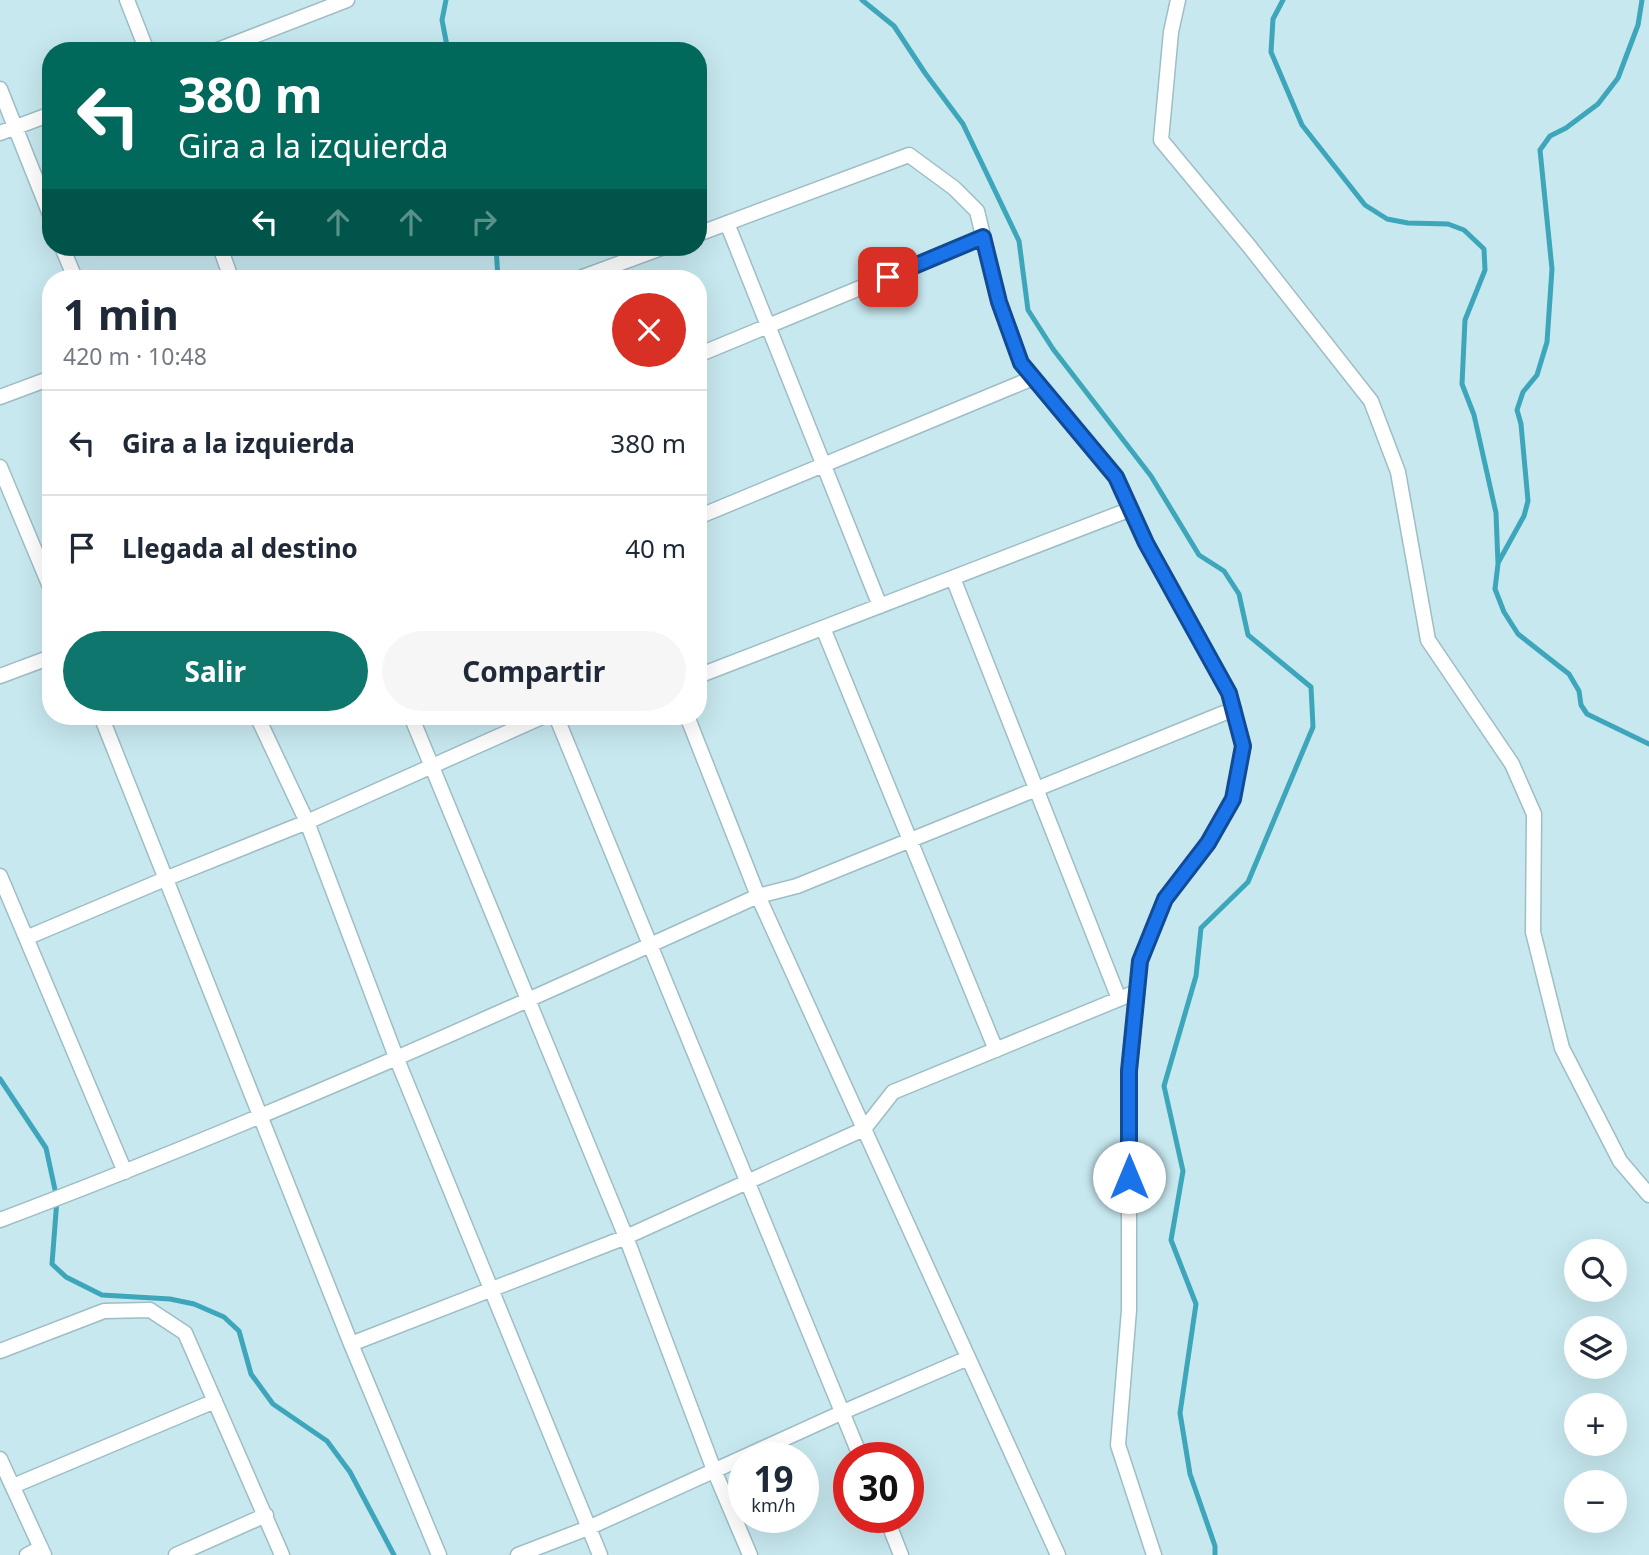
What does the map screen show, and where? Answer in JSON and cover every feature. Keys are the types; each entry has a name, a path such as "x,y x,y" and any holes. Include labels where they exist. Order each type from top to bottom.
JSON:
{"street":[{"path":"127,0 143,42"},
{"path":"238,42 347,0"},
{"path":"1178,0 1171,32 1161,139 1371,401 1398,472 1428,640 1511,764 1534,814 1533,932 1562,1048 1620,1161 1649,1195"},
{"path":"0,89 42,194"},
{"path":"0,133 42,117"},
{"path":"707,231 909,155 954,188 977,211 999,302 1021,363 1116,477 1146,543 1229,693 1243,746 1233,799 1208,843 1165,899 1140,961 1129,1071 1129,1310 1118,1445 1154,1555"},
{"path":"727,223 880,606"},
{"path":"707,351 983,237"},
{"path":"602,270 640,256"},
{"path":"707,513 1033,377"},
{"path":"0,397 42,381"},
{"path":"0,467 42,567"},
{"path":"707,673 1131,509"},
{"path":"953,578 1119,999"},
{"path":"823,628 996,1050"},
{"path":"0,676 42,660"},
{"path":"0,1220 125,1172 396,1057 758,896 797,886 1234,709"},
{"path":"105,725 164,879 439,1555"},
{"path":"261,725 307,822 396,1057 600,1555"},
{"path":"415,725 626,1237 714,1470 750,1555"},
{"path":"26,938 307,822 524,725"},
{"path":"560,725 855,1442"},
{"path":"691,725 758,896 1058,1555"},
{"path":"0,876 125,1172"},
{"path":"351,1344 626,1237 864,1129 893,1092 1136,992"},
{"path":"0,1351 104,1311 150,1310 185,1333 282,1555"},
{"path":"517,1555 588,1528 968,1358"},
{"path":"13,1486 215,1401"},
{"path":"0,1459 42,1552 27,1555"},
{"path":"176,1555 266,1514"},
{"path":"892,1533 901,1555"}],"waterway":[{"path":"446,0 442,20 446,42"},
{"path":"862,0 894,26 963,124 1019,241 1028,310 1053,349 1151,476 1199,555 1224,571 1239,594 1248,635 1311,687 1313,727 1248,882 1201,928 1196,976 1164,1086 1183,1171 1171,1240 1196,1304 1180,1413 1190,1474 1215,1546 1215,1555"},
{"path":"1283,0 1273,19 1271,52 1302,125 1365,205 1387,219 1408,223 1448,224 1464,230 1484,249 1485,270 1465,320 1462,384 1474,415 1496,513 1498,564 1495,589 1504,612 1518,634 1569,674 1579,691 1581,705 1587,714 1649,744"},
{"path":"1498,563 1524,516 1528,501 1521,424 1517,410 1523,392 1537,375 1547,342 1552,269 1540,150 1550,136 1566,128 1598,104 1618,78 1638,25 1642,0"},
{"path":"497,256 497,270"},
{"path":"0,1079 46,1148 57,1199 52,1264 66,1277 102,1295 170,1299 194,1304 224,1317 239,1331 251,1374 273,1404 327,1441 350,1472 394,1555"}],"route":[{"path":"888,277 983,237 999,302 1021,363 1116,477 1146,543 1229,693 1243,746 1233,799 1208,843 1165,899 1140,961 1129,1071 1129,1177"}]}
